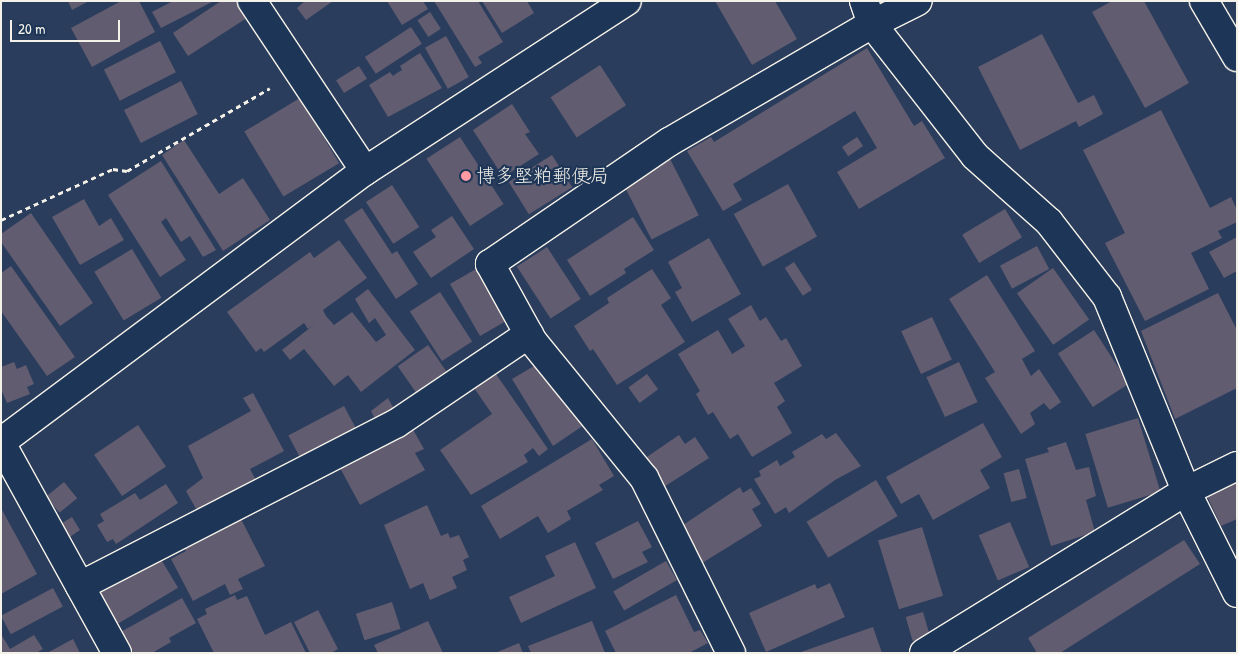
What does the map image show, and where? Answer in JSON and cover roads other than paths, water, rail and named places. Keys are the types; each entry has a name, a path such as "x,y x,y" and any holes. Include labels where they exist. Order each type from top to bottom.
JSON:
{"street":[{"path":"252,1 365,171"},
{"path":"117,653 1,443 365,171 627,1"},
{"path":"731,653 644,478 529,334 490,264 669,142 868,13 918,1"},
{"path":"1204,1 1237,57"},
{"path":"868,13 975,156 1049,222 1107,297 1186,491 1237,593"},
{"path":"80,586 397,423 529,334"},
{"path":"924,653 1186,491 1237,466"}],"place":[{"name":"博多堅粕郵便局","path":"466,176"}]}
